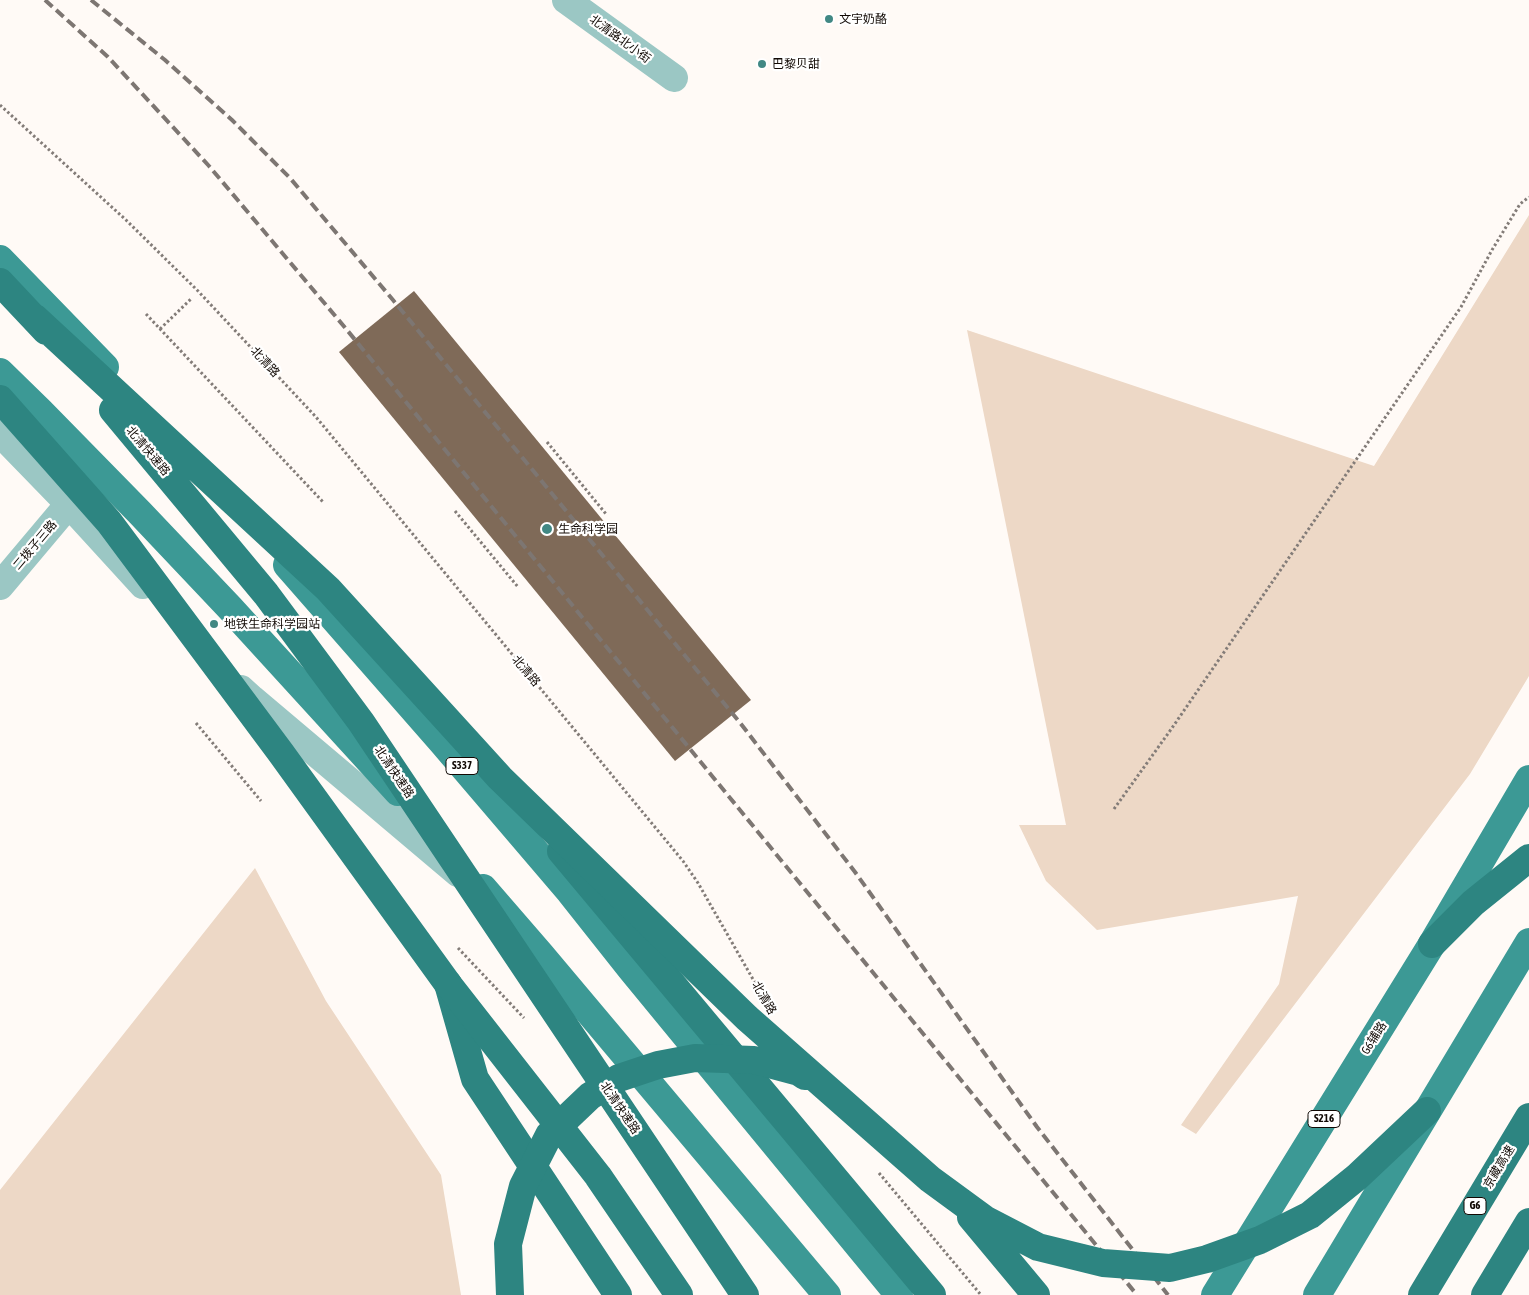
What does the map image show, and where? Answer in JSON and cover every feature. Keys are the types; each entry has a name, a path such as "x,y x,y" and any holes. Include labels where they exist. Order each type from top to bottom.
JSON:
{"highway":[{"name":"北清快速路","path":"0,282 35,318 166,472 266,594 360,722 745,1295"},
{"path":"35,318 328,589 500,778 932,1295"},
{"path":"0,399 109,522 275,745 448,984 598,1176 679,1295"},
{"path":"500,778 747,1018 930,1179 986,1220 1038,1247 1103,1263 1170,1268 1260,1240 1310,1215 1357,1177 1427,1111"},
{"path":"1432,944 1473,903 1529,858"},
{"path":"448,984 475,1079 618,1295"},
{"path":"510,1295 508,1244 523,1186 549,1135 590,1096 619,1078 658,1065 695,1058 754,1060 799,1072 868,1112 914,1152 1036,1295"},
{"name":"京藏高速","path":"1422,1295 1529,1117"},
{"path":"1485,1295 1529,1222"}],"main road":[{"name":"S337","path":"0,259 47,306 244,517 448,750 570,892 631,969 900,1295"},
{"path":"0,372 114,486 230,608 396,790 541,955 827,1295"},
{"name":"G6辅路","path":"1216,1295 1432,944 1529,779"},
{"path":"1317,1295 1529,942"}],"street":[{"name":"北清路北小街","path":"566,0 674,78"},
{"path":"0,433 252,700 471,885 541,955"},
{"name":"二拨子三路","path":"0,586 69,504"}],"path":[{"name":"北清路","path":"0,105 126,220 198,291 316,417 683,861 762,995"},
{"path":"1114,809 1172,728 1461,307 1520,204 1529,197"},
{"path":"1520,204 1529,202"},
{"path":"160,329 192,298"},
{"path":"146,314 324,503"},
{"path":"547,442 606,514"},
{"path":"455,512 518,587"},
{"path":"196,723 261,801"},
{"path":"873,1167 981,1295"}],"shaded area":[{"path":"1529,215 1529,676 1470,774 1196,1134 1181,1125 1279,984 1298,896 1097,930 1046,881 1019,825 1066,825 967,330 1374,466"},
{"path":"255,868 326,1001 441,1175 461,1295 0,1295 0,1190"}],"building":[{"path":"414,291 751,700 675,761 339,352"}],"railway":[{"path":"45,0 108,57 209,166 347,330 1137,1295"},
{"path":"91,0 165,60 232,120 290,178 393,300 741,724 855,872 1037,1127 1168,1295"}],"place":[{"name":"文宇奶酪","path":"829,19"},
{"name":"巴黎贝甜","path":"762,64"},
{"name":"生命科学园","path":"547,529"},
{"name":"地铁生命科学园站","path":"214,624"}]}
